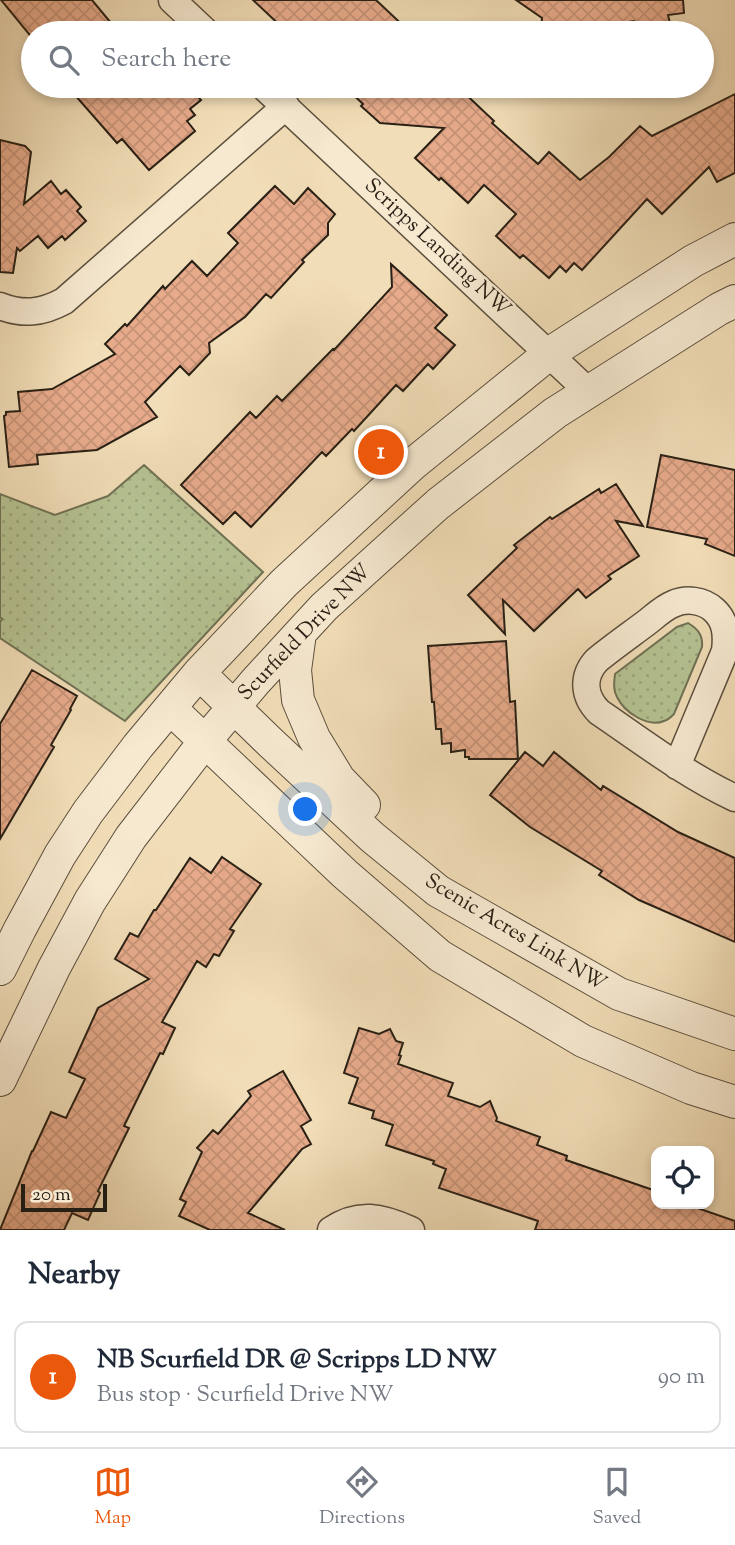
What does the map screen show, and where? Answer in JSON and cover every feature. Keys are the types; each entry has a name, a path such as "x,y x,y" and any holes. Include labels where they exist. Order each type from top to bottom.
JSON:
{"street":[{"path":"172,0 194,21"},
{"name":"Scripps Landing NW","path":"277,98 588,391"},
{"path":"0,306 27,313 64,301 286,106"},
{"path":"0,969 54,865 81,823 138,746 199,673 284,583 413,464 550,353 693,261 735,239"},
{"name":"Scurfield Drive NW","path":"0,1080 90,901 131,837 234,706 324,607 438,504 555,413 735,301"},
{"path":"677,766 725,650 727,639 725,628 713,609 693,601 673,604 597,660 587,675 587,695 598,712 677,766 712,788 735,798"},
{"path":"300,633 295,670 298,701 314,738 340,779 400,843 438,891"},
{"name":"Scenic Acres Link NW","path":"199,673 372,836 438,891 619,994 735,1034"},
{"path":"170,708 345,874 440,956 583,1041 691,1088 735,1102"},
{"path":"331,1230 350,1220 370,1217 389,1220 411,1230"}],"green space":[{"path":"144,465 263,572 125,721 0,638 0,494 55,515 108,496"},
{"path":"688,623 699,633 702,647 674,714 658,723 637,717 620,703 614,689 615,674 677,627"}],"building":[{"path":"1,0 92,0 109,21 21,21 21,24"},
{"path":"253,0 376,0 398,21 275,21"},
{"path":"516,0 683,0 684,13 668,15 670,21 542,21 542,18"},
{"path":"735,94 735,173 717,182 709,167 662,214 647,199 582,270 574,263 566,272 560,266 549,278 523,255 520,258 496,236 516,214 484,185 468,203 415,158 444,128 380,123 361,106 363,104 357,98 470,98 494,121 492,123 538,164 549,152 580,180 609,157 640,126 652,136"},
{"path":"78,98 201,100 190,109 195,115 187,121 195,131 149,170 122,139 117,143"},
{"path":"0,140 25,146 31,152 24,204 51,181 61,194 66,190 81,207 77,211 86,221 65,240 62,236 48,248 38,236 20,251 17,248 13,273 0,272"},
{"path":"275,186 294,204 308,188 335,214 328,223 328,235 302,260 304,262 271,298 266,294 245,317 209,343 210,353 189,375 180,366 145,402 157,417 97,450 37,455 38,464 9,467 4,416 6,412 20,411 18,392 52,389 115,354 105,344 125,324 127,326 163,286 165,289 192,261 207,276 238,243 228,233"},
{"path":"391,264 447,315 435,328 455,345 433,369 428,364 403,391 396,385 354,431 352,429 326,456 322,452 251,527 235,512 223,524 181,485 250,412 256,418 277,396 282,401 334,350 392,287"},
{"path":"661,455 735,470 735,556 705,544 707,539 647,527"},
{"path":"616,484 643,526 616,521 639,556 608,576 611,579 586,598 578,589 534,631 503,600 505,634 468,595 517,548 514,545 550,517 552,519 599,489 601,493"},
{"path":"506,641 510,702 515,701 518,759 469,759 465,757 465,750 451,752 451,743 442,744 441,729 436,729 428,646"},
{"path":"32,670 77,696 51,745 54,747 0,839 0,724"},
{"path":"525,752 543,766 554,752 601,790 603,786 678,832 735,858 735,942 639,900 599,875 602,871 530,827 490,795"},
{"path":"222,857 261,884 230,929 234,931 219,956 214,954 206,967 197,961 162,1022 175,1028 124,1126 129,1128 98,1191 100,1193 88,1220 72,1213 64,1230 0,1230 51,1112 66,1118 85,1079 69,1072 98,1008 149,979 115,959 130,933 138,937 190,858 211,873"},
{"path":"359,1028 379,1034 390,1029 396,1041 403,1043 398,1064 453,1083 448,1096 480,1107 490,1101 496,1121 540,1137 537,1145 567,1156 566,1160 651,1189 651,1209 700,1209 735,1221 735,1230 535,1230 538,1221 439,1188 446,1169 433,1164 434,1161 386,1145 393,1125 372,1118 374,1111 349,1103 358,1078 344,1073"},
{"path":"283,1071 311,1120 301,1126 311,1144 302,1149 248,1213 285,1230 210,1230 179,1216 186,1202 180,1199 202,1152 197,1148 213,1130 218,1134 251,1096 248,1091"}],"place":[{"name":"NB Scurfield DR @ Scripps LD NW","path":"381,452"}]}
